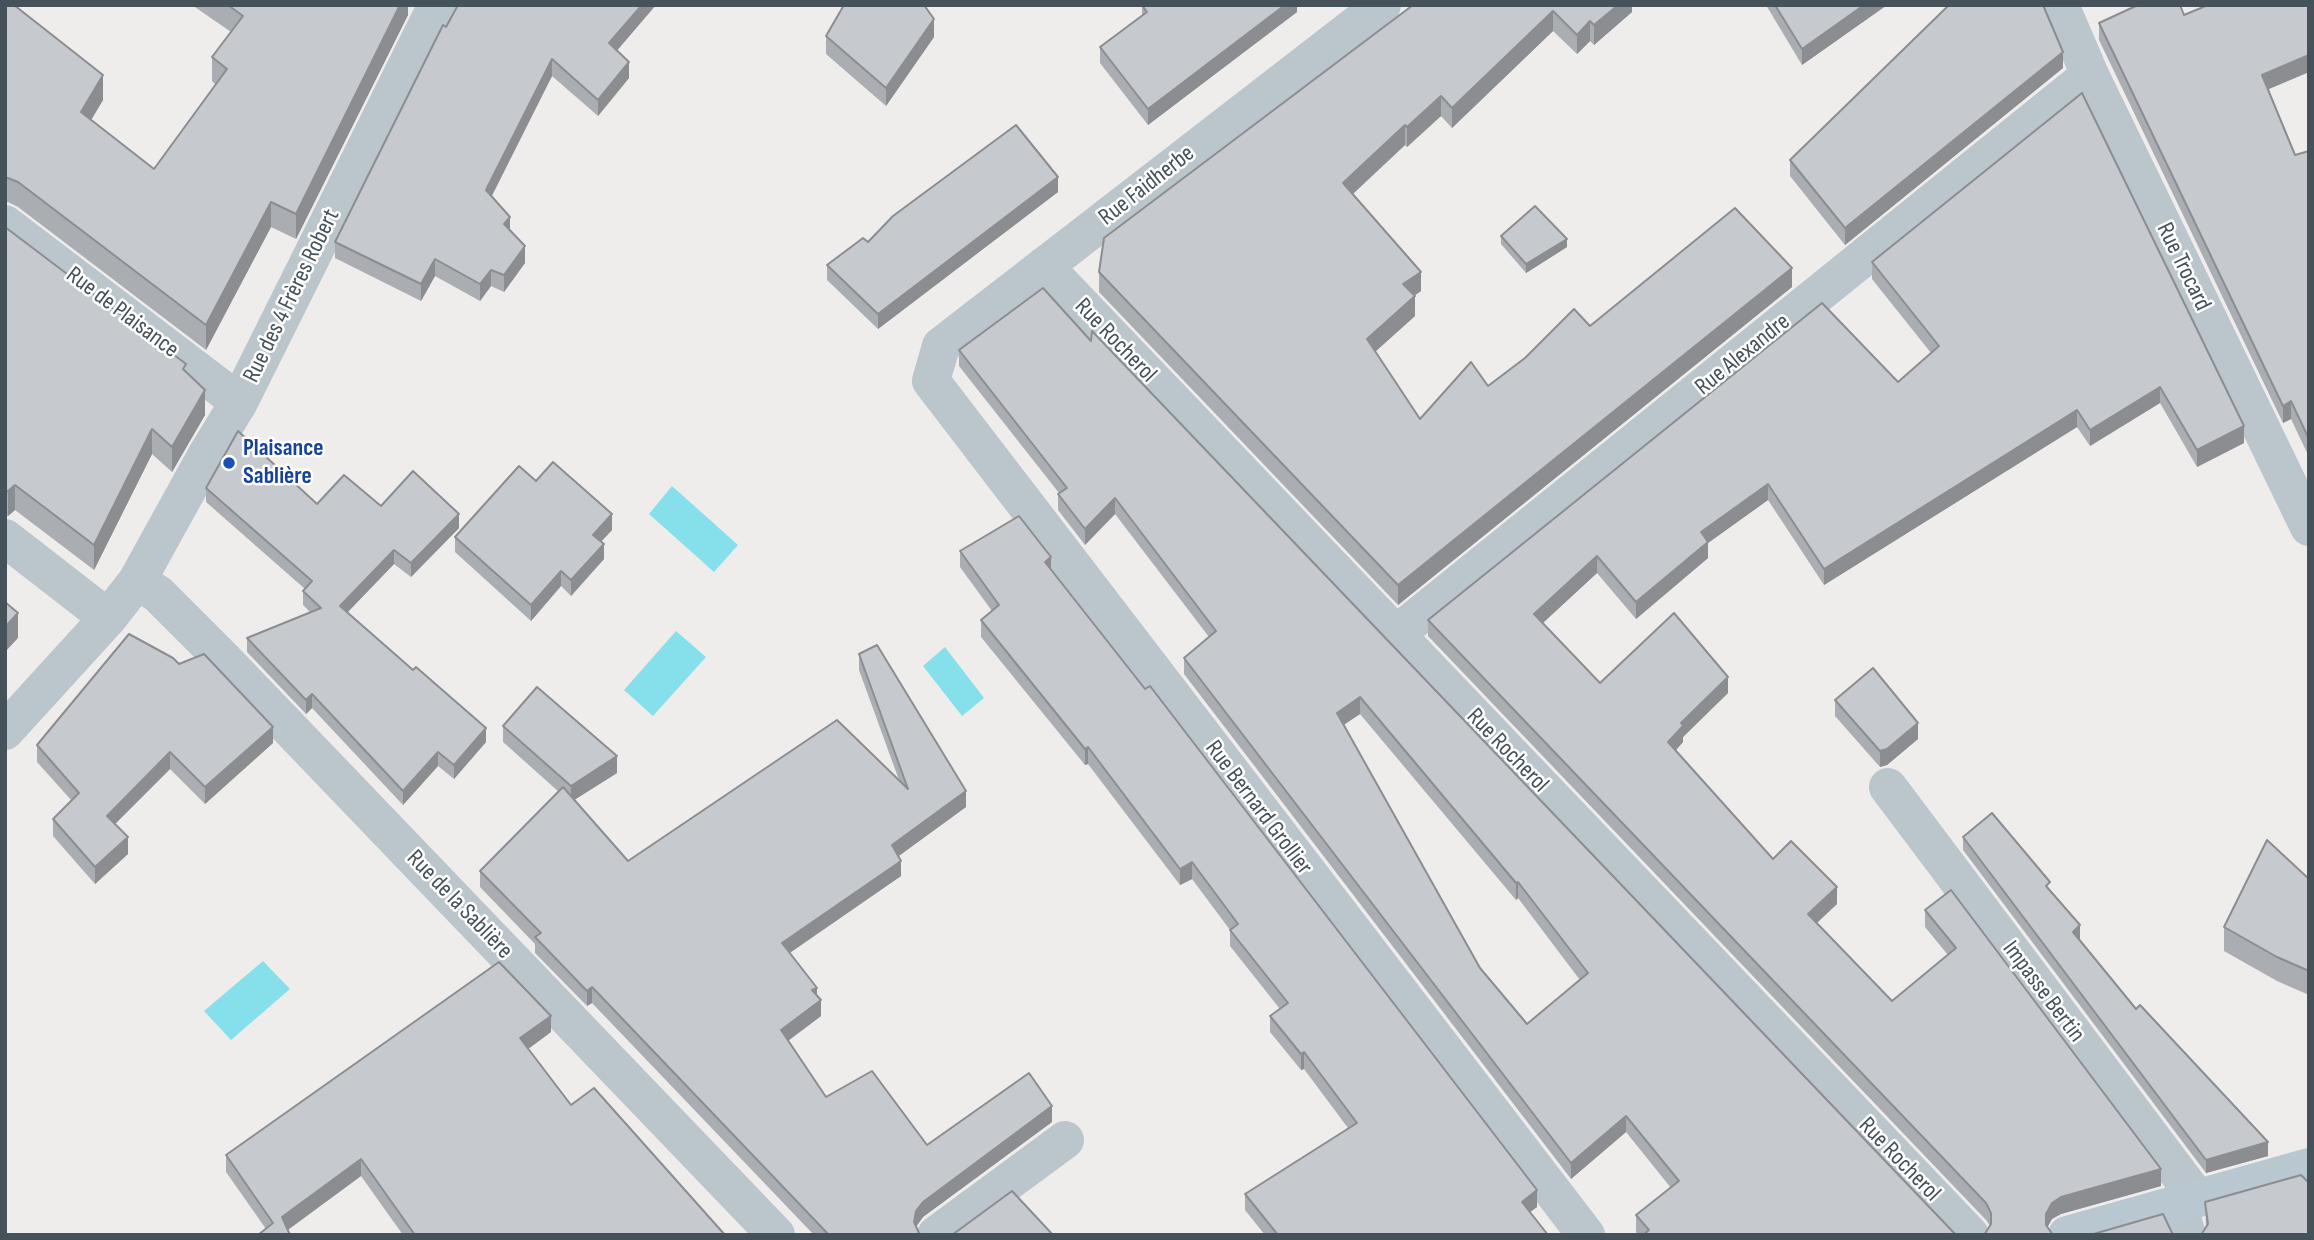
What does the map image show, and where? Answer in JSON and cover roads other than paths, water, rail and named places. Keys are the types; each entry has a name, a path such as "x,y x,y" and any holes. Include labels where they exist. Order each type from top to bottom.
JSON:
{"main road":[{"path":"2067,1235 2188,1212 2309,1167"}],"street":[{"name":"Rue des 4 Frères Robert","path":"5,731 108,618 137,580 239,402 437,5"},
{"name":"Rue Faidherbe","path":"931,381 941,346 1382,5"},
{"name":"Rue Trocard","path":"2060,5 2090,75 2309,527"},
{"name":"Rue Alexandre","path":"1395,635 2090,75"},
{"name":"Rue de Plaisance","path":"5,224 239,402"},
{"name":"Rue Rocherol","path":"1044,267 1970,1235"},
{"name":"Rue Bernard Grollier","path":"931,381 1586,1235"},
{"path":"5,538 108,618"},
{"name":"Rue de la Sablière","path":"137,580 158,594 225,661 776,1235"},
{"name":"Impasse Bertin","path":"1888,787 2188,1212"},
{"path":"936,1235 1065,1140"}],"water":[{"path":"672,486 738,545 714,572 649,514"},
{"path":"676,631 706,657 653,716 624,690"},
{"path":"945,647 984,698 962,716 923,666"},
{"path":"263,961 290,989 231,1040 204,1011"}],"place":[{"name":"Plaisance Sablière","path":"229,463"}]}
